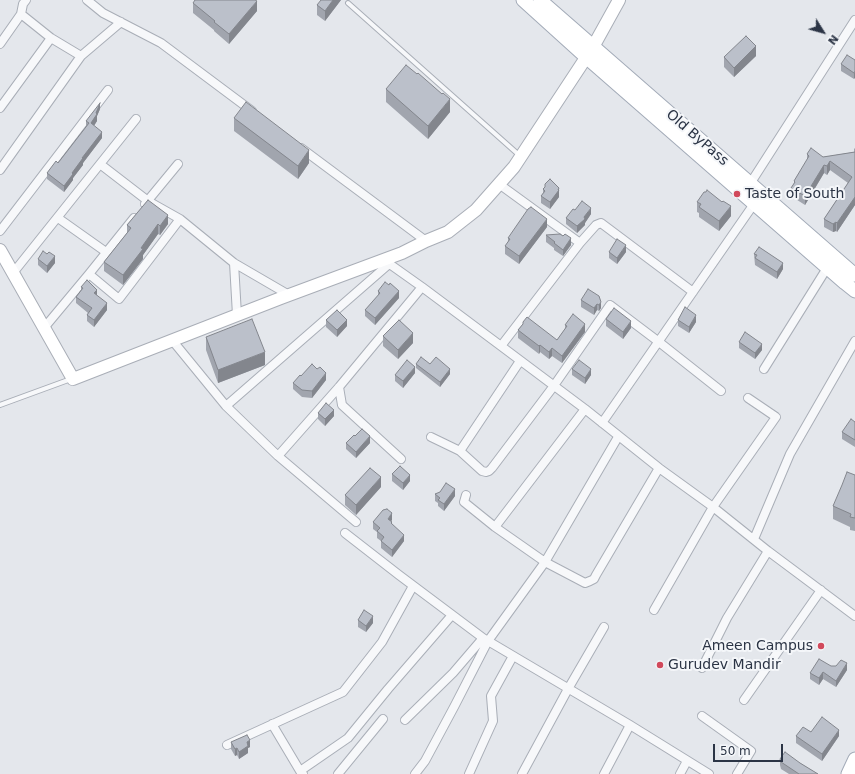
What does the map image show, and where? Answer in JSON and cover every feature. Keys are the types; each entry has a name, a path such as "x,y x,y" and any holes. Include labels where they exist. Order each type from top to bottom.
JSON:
{"main road":[{"path":"523,0 589,52"},
{"name":"Old ByPass","path":"540,0 589,52 758,199 855,275"},
{"path":"758,199 827,268 855,291"},
{"path":"848,774 855,759"}],"street":[{"path":"87,0 103,13 161,43 255,114"},
{"path":"0,250 73,378 289,295 386,262 426,241 448,232 476,210 521,157 589,52 619,0"},
{"path":"0,44 21,14 22,1"},
{"path":"21,14 51,38 81,56"},
{"path":"747,189 855,20"},
{"path":"0,170 81,56 120,22"},
{"path":"0,108 51,38"},
{"path":"0,231 108,90"},
{"path":"13,273 136,119"},
{"path":"293,142 426,241"},
{"path":"100,164 148,201 180,219 234,263 289,295"},
{"path":"44,328 178,164"},
{"path":"499,184 580,243"},
{"path":"602,423 758,199"},
{"path":"58,218 106,252"},
{"path":"89,274 119,299 180,219"},
{"path":"501,346 580,243 596,225 601,223 693,292"},
{"path":"386,262 422,287 585,409 659,468 713,507 855,616"},
{"path":"226,406 386,262"},
{"path":"234,263 237,315"},
{"path":"764,369 827,268"},
{"path":"278,456 339,387 422,287"},
{"path":"431,437 460,451 482,471 489,471 554,387 610,305 721,391"},
{"path":"172,340 226,406 278,456 356,522"},
{"path":"754,539 790,454 855,341"},
{"path":"460,451 520,361"},
{"path":"339,387 342,405 401,459"},
{"path":"654,610 713,507 776,417 748,398"},
{"path":"495,527 585,409"},
{"path":"405,720 486,639 545,562 618,436"},
{"path":"466,495 464,502 495,527 545,562 585,583 594,579 659,468"},
{"path":"345,533 413,586 486,639 709,774"},
{"path":"702,668 727,618 768,550"},
{"path":"227,745 342,692 382,642 413,586"},
{"path":"744,700 821,590"},
{"path":"272,724 301,773 348,738 452,615"},
{"path":"522,774 568,689 604,627"},
{"path":"414,774 425,761 454,708 486,639"},
{"path":"469,774 493,722 491,696 513,656"},
{"path":"702,716 751,751 737,774"},
{"path":"338,774 383,719"},
{"path":"604,774 630,725"},
{"path":"680,774 687,761"}],"lane":[{"path":"348,3 521,157"},
{"path":"0,405 73,378"}],"building":[{"path":"195,0 257,1 229,34 193,3"},
{"path":"321,0 333,0 325,11 317,5"},
{"path":"746,36 756,46 734,68 724,57"},
{"path":"847,55 855,60 854,73 841,64"},
{"path":"406,65 450,99 428,126 386,89"},
{"path":"246,102 309,150 298,166 234,118"},
{"path":"100,103 96,113 97,114 91,123 102,132 82,158 64,186 47,173 56,161 58,163 89,123 86,121"},
{"path":"811,148 823,157 855,152 855,197 837,223 836,222 833,224 824,219 852,177 830,161 827,166 824,165 805,196 791,188 809,156 807,154"},
{"path":"550,179 559,188 559,190 550,202 541,196 545,191 543,189 545,184"},
{"path":"707,190 722,202 723,201 731,206 719,221 699,207 701,204 697,202"},
{"path":"148,200 168,215 160,226 158,224 141,248 143,249 123,275 104,262 131,228 127,225"},
{"path":"582,201 591,208 584,217 585,219 577,226 566,218"},
{"path":"531,207 547,219 519,256 505,246 510,239 508,238 528,209"},
{"path":"560,234 563,236 565,234 571,238 563,250 546,235"},
{"path":"617,239 626,245 617,258 609,252"},
{"path":"759,247 783,263 777,272 755,258 757,255 754,254"},
{"path":"43,251 47,254 49,252 55,256 47,266 38,259"},
{"path":"87,280 97,290 94,293 107,303 94,320 87,315 92,308 76,297 83,288 81,287"},
{"path":"385,282 389,285 390,283 399,291 375,318 365,310 380,293 378,291"},
{"path":"588,289 599,296 601,302 594,308 581,300"},
{"path":"685,307 696,315 689,327 678,320"},
{"path":"614,308 631,321 623,332 606,319"},
{"path":"337,310 347,320 337,330 326,320"},
{"path":"573,314 585,324 562,356 552,348 549,352 518,330 527,317 557,340"},
{"path":"252,319 265,352 218,370 206,337"},
{"path":"399,320 413,333 398,350 383,336"},
{"path":"745,332 762,344 755,353 739,342"},
{"path":"421,357 430,364 436,357 450,369 440,382 416,364"},
{"path":"407,360 415,367 403,381 395,375"},
{"path":"579,360 591,369 585,378 572,369"},
{"path":"312,364 317,369 320,367 326,373 312,391 302,390 293,383"},
{"path":"326,403 334,410 325,419 318,413"},
{"path":"851,419 855,422 855,440 842,432"},
{"path":"362,429 370,436 356,452 346,443"},
{"path":"400,466 410,475 403,483 392,474"},
{"path":"370,468 381,477 356,505 345,495"},
{"path":"847,472 855,475 855,518 850,517 851,514 833,506"},
{"path":"446,483 455,489 444,504 438,500 440,498 435,494 440,492"},
{"path":"387,509 392,513 388,519 404,535 392,550 381,541 384,537 377,531 380,528 373,522 383,510"},
{"path":"364,610 373,616 366,626 358,620"},
{"path":"819,659 831,666 836,666 841,660 847,663 836,681 823,672 819,678 810,673"},
{"path":"822,717 839,730 822,754 796,736 803,727 811,732"},
{"path":"247,735 250,740 247,742 248,746 239,752 237,748 235,749 231,742"},
{"path":"785,752 818,774 799,774 781,762 780,759"}],"place":[{"name":"Taste of South","path":"737,194"},
{"name":"Ameen Campus","path":"821,646"},
{"name":"Gurudev Mandir","path":"660,665"}]}
